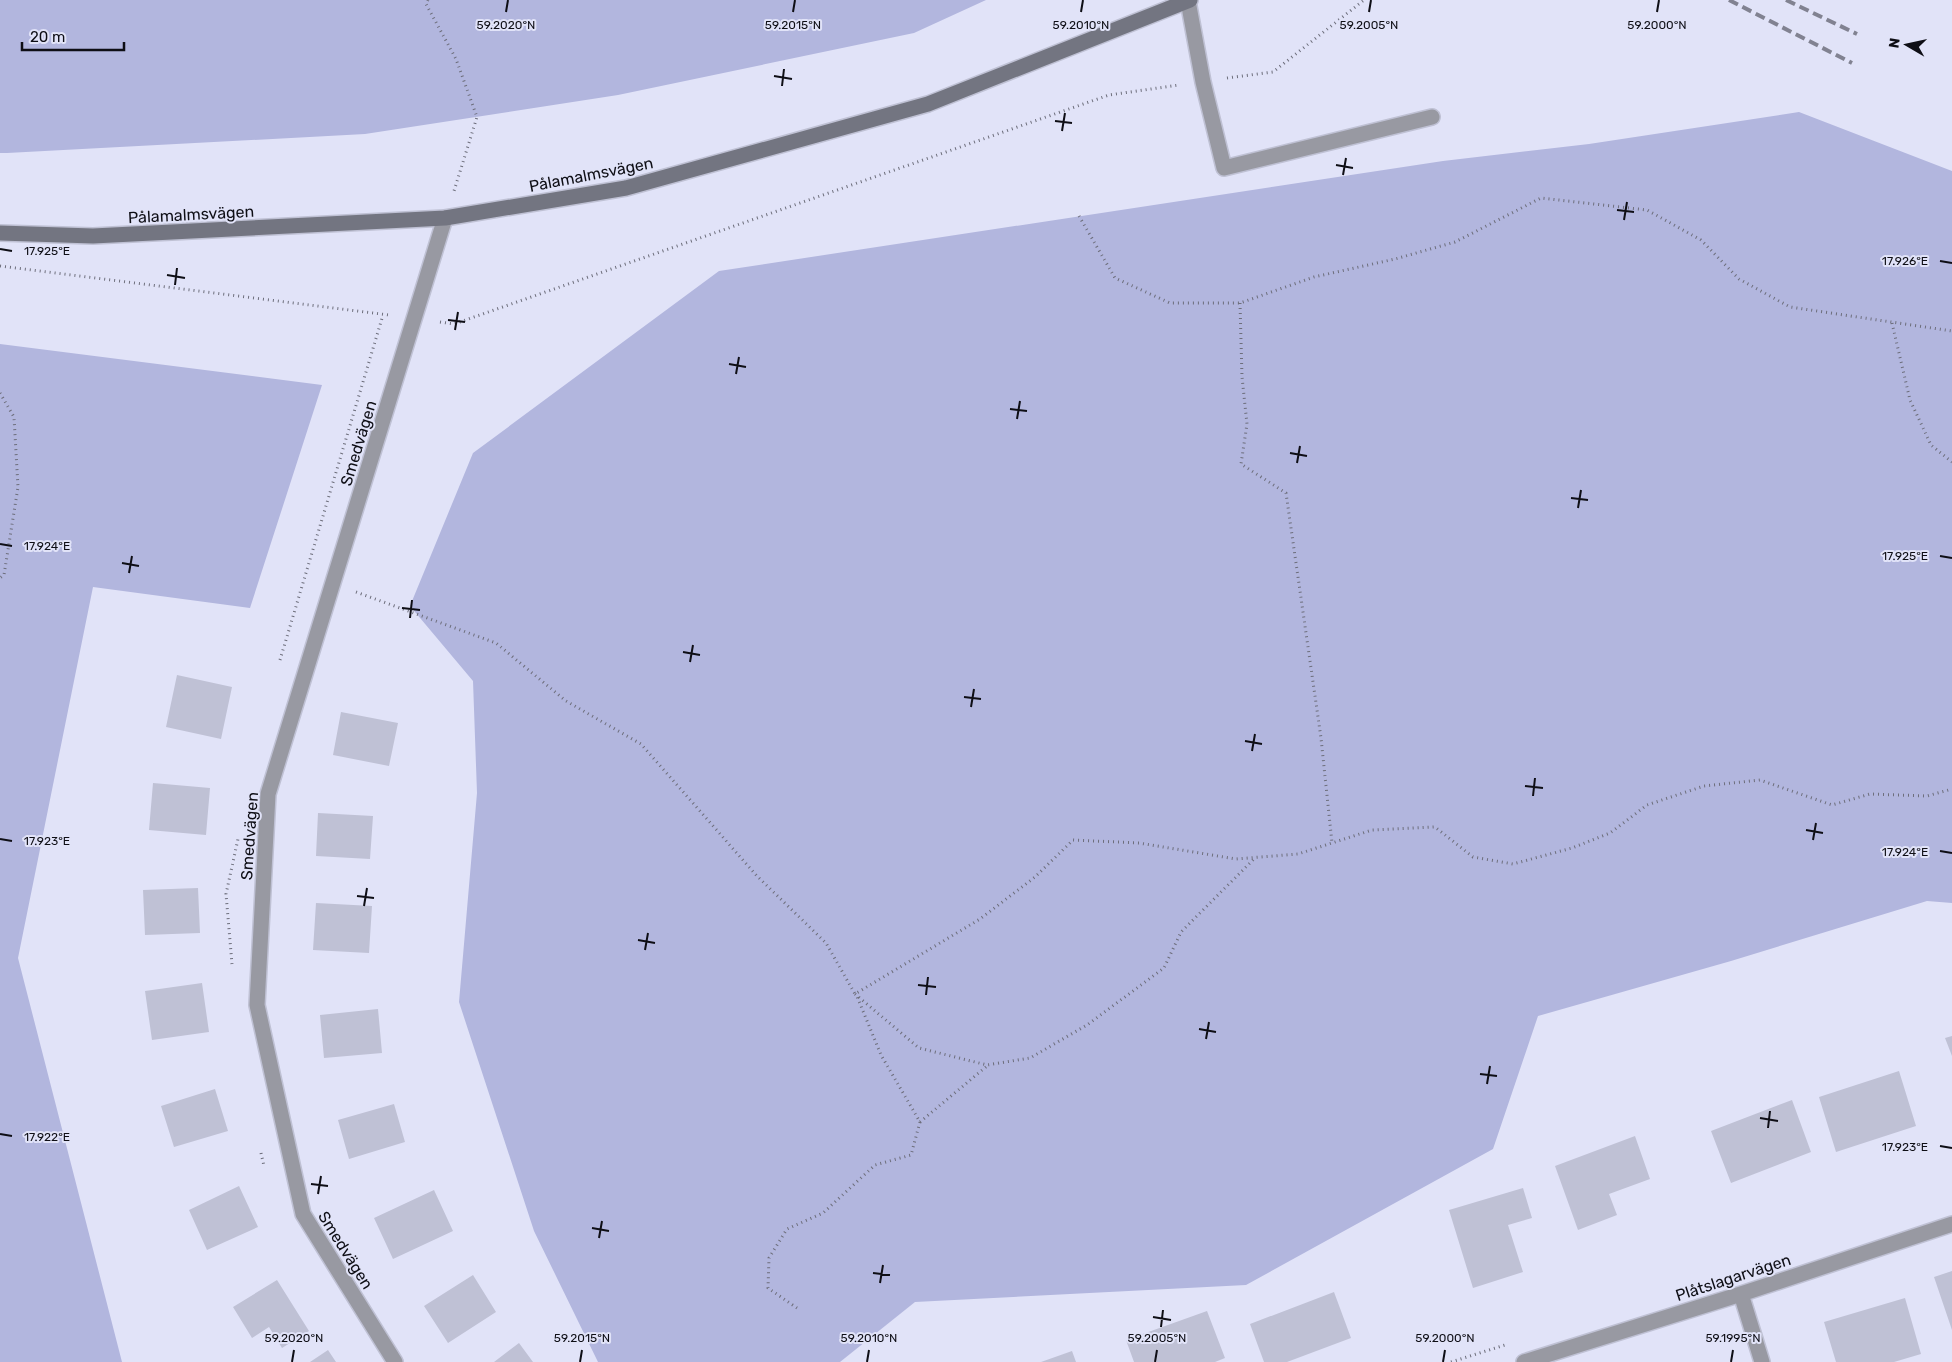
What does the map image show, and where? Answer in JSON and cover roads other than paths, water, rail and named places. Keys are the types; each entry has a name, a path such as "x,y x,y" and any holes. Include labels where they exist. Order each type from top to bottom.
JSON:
{"street":[{"path":"1189,0 1202,82 1224,168 1432,117"},
{"name":"Pålamalmsvägen","path":"0,233 93,236 445,218 626,188 928,104 1189,0"},
{"name":"Smedvägen","path":"395,1362 303,1214 257,1005 268,794 445,218"},
{"name":"Plåtslagarvägen","path":"1524,1362 1742,1294 1952,1224"},
{"path":"1742,1294 1762,1362"}],"railway":[{"path":"1729,0 1852,63"},
{"path":"1786,0 1857,34"}]}
